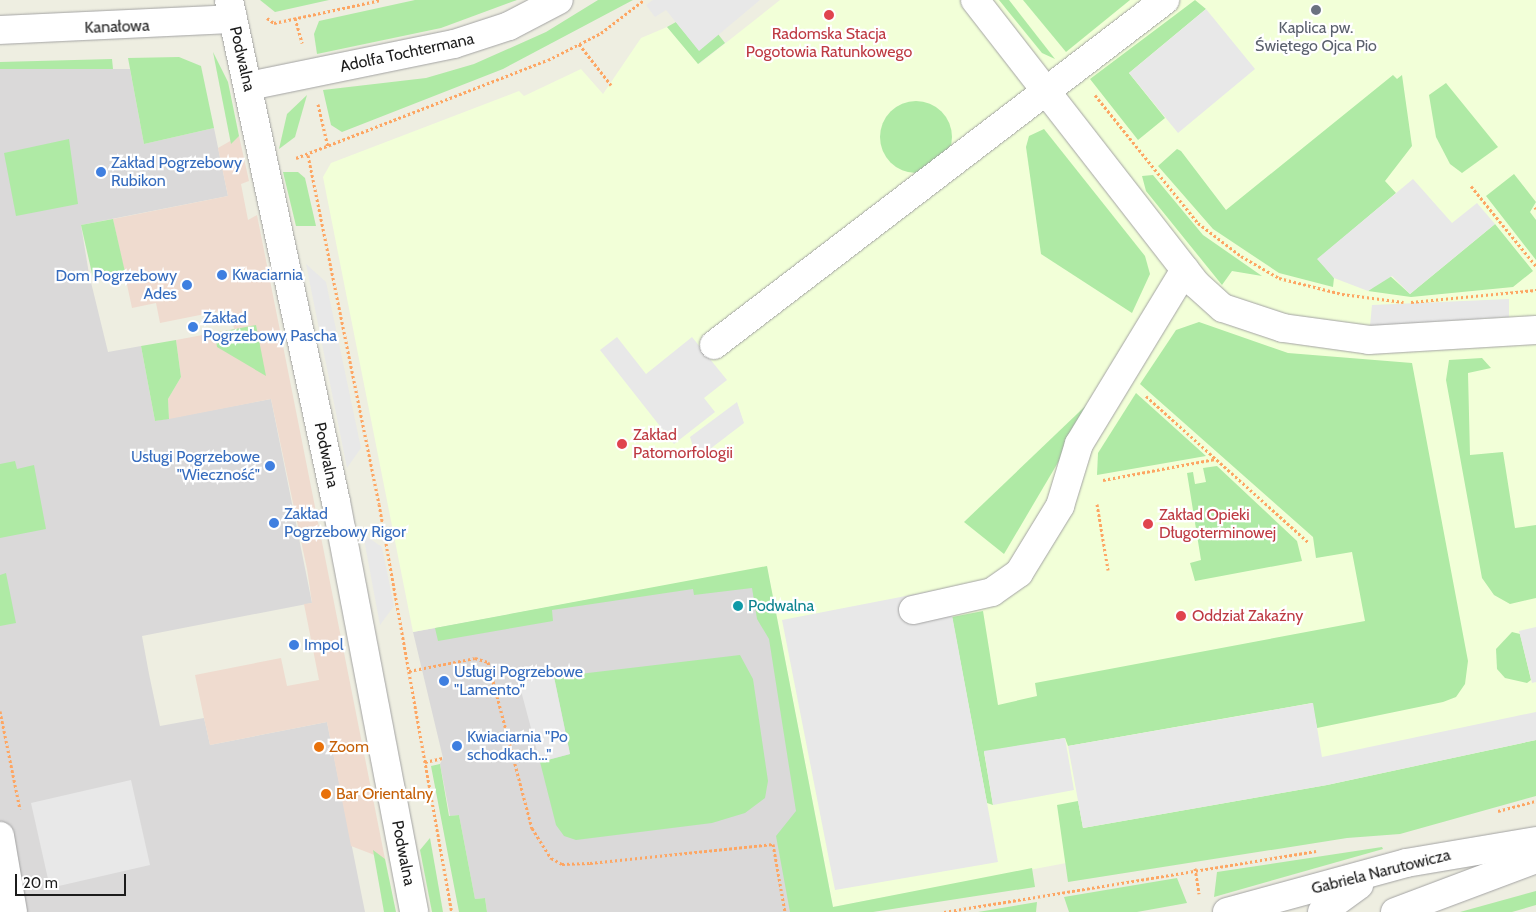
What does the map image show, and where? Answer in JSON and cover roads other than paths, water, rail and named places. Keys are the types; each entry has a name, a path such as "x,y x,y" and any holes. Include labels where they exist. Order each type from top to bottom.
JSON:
{"street":[{"name":"Adolfa Tochtermana","path":"249,86 463,42 509,26 558,0"},
{"path":"975,0 1185,270 1223,308 1283,328 1369,340 1536,330"},
{"path":"714,345 1076,71 1165,0"},
{"name":"Podwalna","path":"231,10 249,86 336,502 414,912"},
{"name":"Kanałowa","path":"0,30 231,10"},
{"path":"913,610 986,594 1019,573 1060,506 1079,444 1185,270"},
{"path":"0,836 13,912"},
{"name":"Gabriela Narutowicza","path":"1227,912 1406,863 1536,841"},
{"path":"1406,910 1536,859"},
{"path":"1322,912 1370,878 1406,863"}],"place":[{"name":"Kaplica pw. Świętego Ojca Pio","path":"1316,10"},
{"name":"Radomska Stacja Pogotowia Ratunkowego","path":"829,15"},
{"name":"Zakład Pogrzebowy Rubikon","path":"101,172"},
{"name":"Kwaciarnia","path":"222,275"},
{"name":"Dom Pogrzebowy Ades","path":"187,285"},
{"name":"Zakład Pogrzebowy Pascha","path":"193,327"},
{"name":"Zakład Patomorfologii","path":"622,444"},
{"name":"Usługi Pogrzebowe \"Wieczność\"","path":"270,466"},
{"name":"Zakład Pogrzebowy Rigor","path":"274,523"},
{"name":"Zakład Opieki Długoterminowej","path":"1148,524"},
{"name":"Podwalna","path":"738,606"},
{"name":"Oddział Zakaźny","path":"1181,616"},
{"name":"Impol","path":"294,645"},
{"name":"Usługi Pogrzebowe \"Lamento\"","path":"444,681"},
{"name":"Kwiaciarnia \"Po schodkach...\"","path":"457,746"},
{"name":"Zoom","path":"319,747"},
{"name":"Bar Orientalny","path":"326,794"}]}
